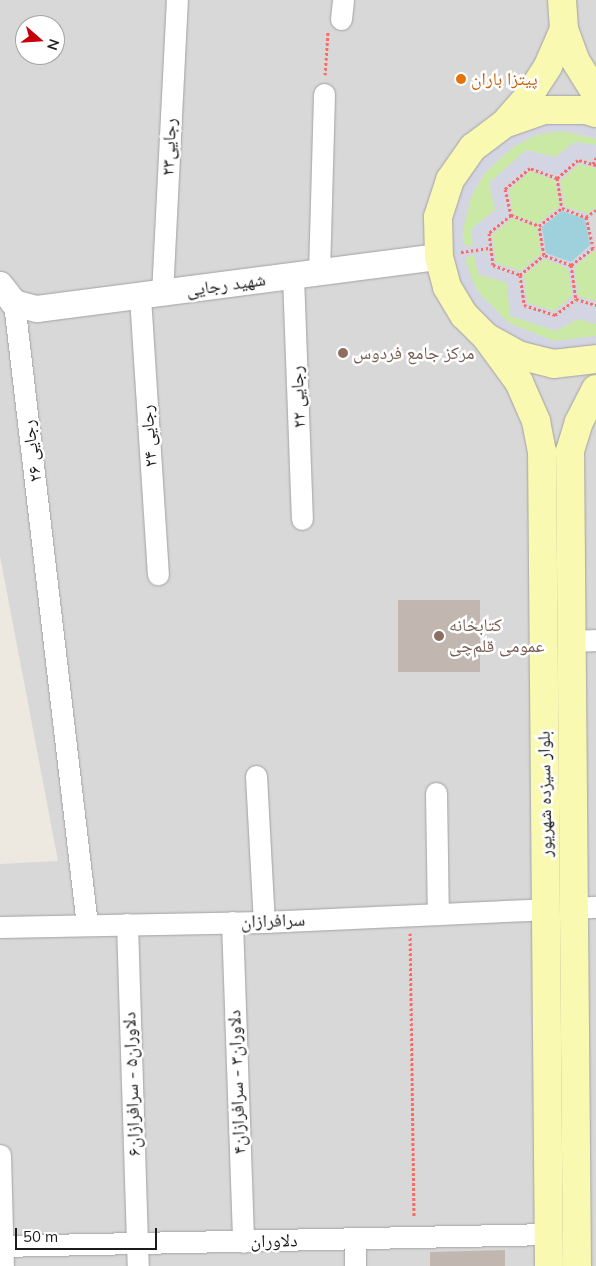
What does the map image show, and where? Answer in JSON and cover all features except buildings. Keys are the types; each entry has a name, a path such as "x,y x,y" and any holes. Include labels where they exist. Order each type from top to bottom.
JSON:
{"main road":[{"path":"562,0 564,29 576,60 596,93"},
{"path":"564,29 548,66 530,94 504,124 473,147 450,180 438,217 453,254 447,287 464,315 486,337 518,355 553,364 596,359"},
{"path":"504,124 544,110 586,110 596,113"},
{"name":"بلوار سیزده شهریور","path":"486,337 519,382 536,421 542,451 549,1266"},
{"name":"بلوار سیزده شهریور","path":"577,1266 585,908 584,641 570,451 579,422 596,389"},
{"path":"546,909 585,908"}],"street":[{"name":"رجایی۲۳","path":"151,296 177,0"},
{"path":"319,273 324,94"},
{"name":"شهید رجایی","path":"7,294 37,309 151,296 453,254"},
{"name":"رجایی ۲۲","path":"293,276 302,519"},
{"name":"رجایی ۲۶","path":"7,294 50,600 87,925"},
{"name":"رجایی ۲۴","path":"151,296 158,574"},
{"path":"256,776 264,922"},
{"path":"436,793 438,914"},
{"name":"سرافرازان","path":"0,927 264,922 546,909"},
{"name":"دلاوران۳ - سرافرازان۴","path":"232,922 243,1242"},
{"name":"دلاوران۵ - سرافرازان۶","path":"127,924 138,1266"},
{"path":"0,1155 2,1253"},
{"name":"دلاوران","path":"2,1253 137,1244 549,1234"},
{"path":"355,1239 355,1266"}],"path":[{"path":"324,94 329,18 342,9"},
{"path":"557,178 578,160 594,164 596,158"},
{"path":"510,216 505,189 530,168 557,178"},
{"path":"557,178 562,208"},
{"path":"562,208 586,217"},
{"path":"539,226 562,208"},
{"path":"586,217 596,210"},
{"path":"510,216 539,226"},
{"path":"510,216 489,233 493,265 520,274"},
{"path":"571,265 594,249 586,217"},
{"path":"539,226 544,255"},
{"path":"453,254 491,248"},
{"path":"544,255 571,265"},
{"path":"520,274 544,255"},
{"path":"571,265 576,299"},
{"path":"520,274 524,305 555,315 576,299"},
{"path":"576,299 596,305"},
{"path":"409,916 414,1238"}],"shaded area":[{"path":"0,0 596,0 596,1266 0,1266 0,864 58,861 0,556"},
{"path":"565,120 596,125 596,139 577,132 548,132 536,135 513,147 480,178 471,197 463,229 463,244 473,246 471,229 495,210 489,183 526,150 555,157 575,142 596,145 596,168 579,164 560,181 565,207 588,214 596,208 596,212 589,218 596,252 593,251 574,268 578,296 596,301 596,324 577,319 556,331 510,316 507,283 478,274 474,254 465,259 477,291 509,323 554,341 596,336 596,348 567,352 535,348 504,335 479,313 461,286 452,254 451,221 456,200 476,164 506,137 545,123","holes":["530,171 555,180 560,206 538,224 513,215 509,190","512,218 537,227 541,254 521,271 496,263 492,235","542,227 571,261 546,252","544,259 568,268 572,296 554,311 527,303 524,275"]}],"green space":[{"path":"561,131 596,139 596,145 575,142 555,157 526,150 495,210 471,229 474,246 463,244 463,229 471,197 488,169 513,147 536,135"},
{"path":"579,164 596,168 596,208 588,214 564,207 560,181"},
{"path":"530,171 555,180 560,206 538,224 513,215 509,190"},
{"path":"512,218 537,227 542,254 521,271 496,263 492,235"},
{"path":"593,251 596,252 596,301 578,297 574,268"},
{"path":"475,254 478,274 507,283 556,331 578,319 596,324 596,336 554,341 509,323 487,303 471,281 465,259"},
{"path":"544,259 568,268 572,296 554,312 527,303 523,275"}],"water":[{"path":"562,211 585,219 590,245 571,262 546,253 542,227"}],"place":[{"name":"پیتزا باران","path":"461,79"},
{"name":"مرکز جامع فردوس","path":"343,353"},
{"name":"کتابخانه عمومی قلم‌چی","path":"439,636"}]}
